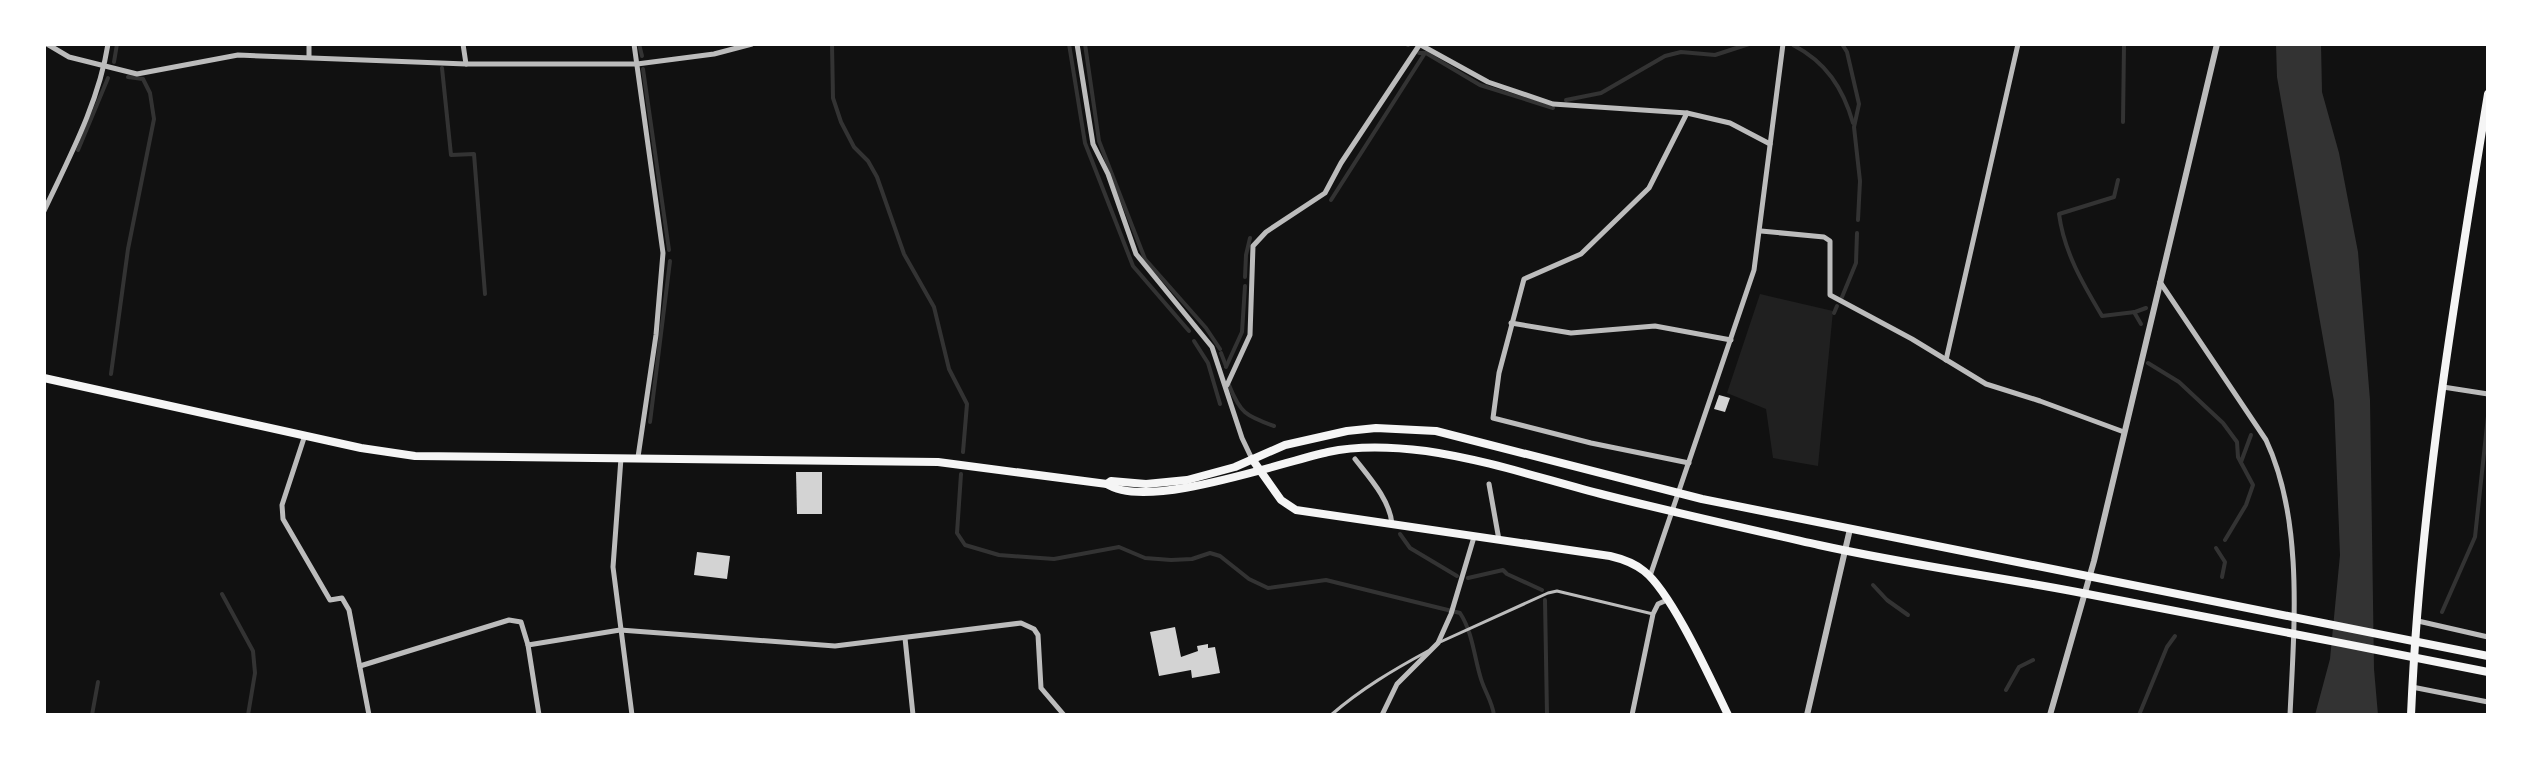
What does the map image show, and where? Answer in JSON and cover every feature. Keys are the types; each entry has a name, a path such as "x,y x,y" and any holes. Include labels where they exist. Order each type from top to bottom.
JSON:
{"main road":[{"path":"2411,715 2417,621 2442,387 2457,276 2485,132 2488,94"},
{"path":"44,378 361,448 415,456 938,462 1107,484 1123,489 1165,490 1354,448 1427,451 1493,464 1603,495 1846,551 2488,672"},
{"path":"1107,484 1111,481 1159,484 1187,480 1235,467 1285,445 1347,431 1376,428 1436,431 1702,499 2488,656"},
{"path":"1252,459 1281,500 1296,510 1626,560 1650,576 1667,600 1728,715"}],"street":[{"path":"47,44 69,57 137,74 238,55 466,64 637,64 714,54 752,44"},
{"path":"44,211 68,162 104,67 108,44"},
{"path":"309,44 309,56"},
{"path":"463,44 466,64"},
{"path":"634,44 663,253 656,335 638,457"},
{"path":"1077,44 1093,144 1108,174 1136,254 1212,347 1227,386 1231,408 1252,459"},
{"path":"1227,386 1250,335 1253,246 1266,232 1325,193 1341,163 1420,44 1488,82 1553,104 1687,113 1730,123 1770,144"},
{"path":"1650,576 1754,270 1783,44"},
{"path":"1946,360 2018,44"},
{"path":"2050,715 2094,561 2217,44"},
{"path":"1687,113 1649,188 1581,254 1524,279 1510,323 1493,418 1688,466"},
{"path":"1761,231 1824,237 1830,241 1830,295 1986,384 2124,432"},
{"path":"2160,282 2266,440 2278,466 2294,579 2290,715"},
{"path":"1510,323 1571,333 1655,326 1731,340"},
{"path":"2442,387 2488,394"},
{"path":"305,435 282,505 283,519 330,600 342,598 349,610 369,715"},
{"path":"621,457 613,567 632,715"},
{"path":"1355,459 1383,498 1391,514 1392,525"},
{"path":"1489,484 1499,540"},
{"path":"1807,715 1850,529"},
{"path":"1382,715 1397,684 1438,643 1454,606 1474,537"},
{"path":"1632,715 1653,614 1658,604 1667,600"},
{"path":"360,666 509,620 521,622 528,645 539,715"},
{"path":"2417,621 2488,637"},
{"path":"528,645 620,630 835,646 1021,623 1034,629 1038,635 1041,688 1064,715"},
{"path":"905,638 913,715"},
{"path":"2412,687 2488,702"}],"lane":[{"path":"1438,643 1557,591 1653,614"},
{"path":"1331,715 1356,693 1428,651"}],"shaded area":[{"path":"2276,44 2321,44 2322,92 2339,153 2358,252 2370,400 2374,669 2378,715 2315,715 2330,659 2340,555 2334,401 2277,77"},
{"path":"1760,294 1833,311 1818,466 1773,458 1766,409 1727,393"}],"building":[{"path":"1719,395 1730,398 1725,412 1714,409"},
{"path":"796,472 822,472 822,514 797,514"},
{"path":"697,552 730,556 727,579 694,575"},
{"path":"1175,627 1181,657 1198,651 1197,646 1208,644 1208,648 1215,647 1220,673 1192,678 1191,670 1159,676 1150,632"}],"waterway":[{"path":"114,62 117,44"},
{"path":"639,44 642,56"},
{"path":"832,44 833,98 841,122 854,147 868,161 877,177 904,254 934,307 949,369 967,404 963,452"},
{"path":"1069,44 1085,143 1133,266 1189,331"},
{"path":"1085,44 1099,141 1145,259 1206,328 1220,349"},
{"path":"1566,100 1601,93 1665,56 1681,52 1715,55 1749,44"},
{"path":"1842,44 1847,52 1859,104 1854,127 1860,181 1858,220"},
{"path":"2123,122 2124,44"},
{"path":"1793,45 1815,59 1832,77 1853,123"},
{"path":"1419,53 1426,53 1480,85 1553,108"},
{"path":"1331,200 1425,53"},
{"path":"442,68 451,155 474,154 485,294"},
{"path":"643,69 669,250"},
{"path":"111,374 128,249 154,119 150,93 143,79 128,77"},
{"path":"78,150 108,78"},
{"path":"2118,180 2114,197 2059,214 2062,228 2075,267 2102,316 2146,308"},
{"path":"1842,297 1856,263 1857,233"},
{"path":"1245,277 1250,238"},
{"path":"650,422 670,261"},
{"path":"1226,367 1242,332 1245,286"},
{"path":"1834,313 1837,306"},
{"path":"2134,312 2141,324"},
{"path":"1194,341 1208,363 1220,404"},
{"path":"1221,353 1226,366"},
{"path":"2148,363 2179,382 2223,423 2237,442 2238,457 2253,485 2246,505 2225,540"},
{"path":"1229,385 1245,412 1274,426"},
{"path":"2442,612 2475,537 2488,416"},
{"path":"2241,462 2251,435"},
{"path":"961,474 957,533 965,545 999,555 1054,559 1119,547 1145,558 1171,560 1192,559 1210,553 1220,556 1249,579 1268,588 1326,580 1460,613 1468,629 1494,715"},
{"path":"1400,534 1410,548 1457,576"},
{"path":"2216,548 2225,562 2222,577"},
{"path":"1468,578 1503,570 1542,590"},
{"path":"1873,585 1908,615"},
{"path":"222,594 253,651 255,673 248,715"},
{"path":"1545,600 1547,715"},
{"path":"2139,715 2167,647 2175,636"},
{"path":"2006,690 2019,667 2033,660"},
{"path":"92,715 98,682"}]}
